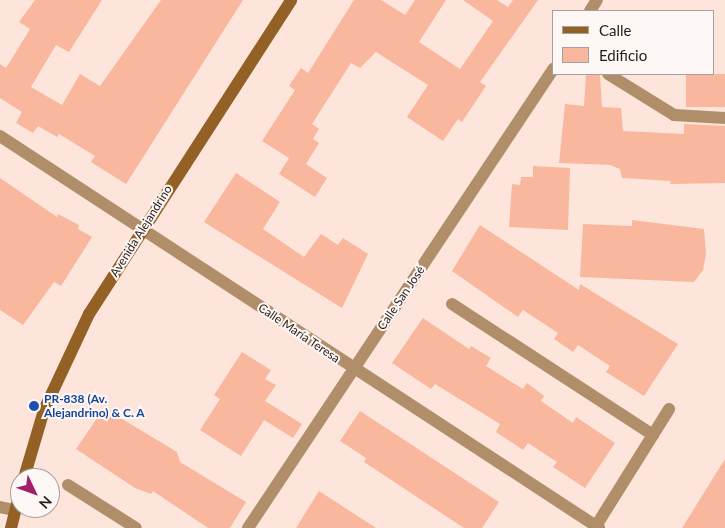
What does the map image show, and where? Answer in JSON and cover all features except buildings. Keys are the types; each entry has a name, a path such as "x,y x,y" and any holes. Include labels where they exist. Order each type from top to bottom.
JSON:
{"street":[{"name":"Avenida Alejandrino","path":"27,468 44,410 66,359 142,228 291,0"},
{"name":"Calle San José","path":"248,528 552,71"},
{"path":"610,75 674,115 725,118"},
{"name":"Calle María Teresa","path":"0,136 353,369 597,527"},
{"path":"452,304 653,435"},
{"path":"597,527 669,409"},
{"path":"68,484 136,528"}],"place":[{"name":"PR-838 (Av. Alejandrino) & C. A","path":"34,406"}]}
